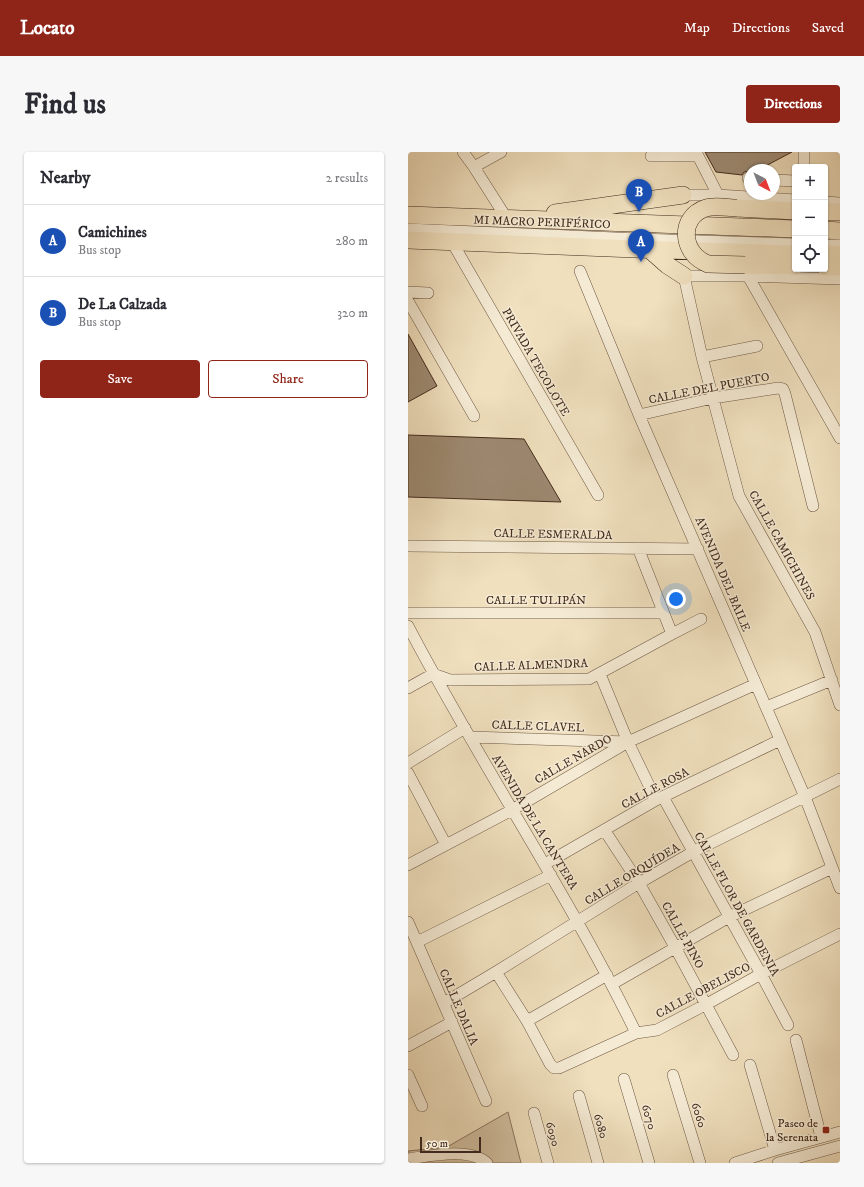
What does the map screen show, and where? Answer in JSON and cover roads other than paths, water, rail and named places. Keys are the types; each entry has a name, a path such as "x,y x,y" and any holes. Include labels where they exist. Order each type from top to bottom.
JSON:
{"highway":[{"path":"508,219 683,195"},
{"path":"792,211 710,207 701,210 693,217 688,225 686,240 692,253 708,264 747,270 792,266"},
{"path":"828,212 840,212"},
{"path":"408,215 792,229"},
{"path":"828,230 840,231"},
{"path":"408,240 650,250 792,254"},
{"path":"650,250 667,265 684,276"},
{"path":"828,254 840,255"},
{"path":"828,267 840,267"}],"street":[{"path":"463,152 508,219"},
{"path":"474,167 501,152"},
{"path":"804,152 804,164"},
{"path":"651,156 697,154 718,195"},
{"path":"780,180 792,181"},
{"path":"683,195 718,195 792,200"},
{"path":"828,202 840,203"},
{"name":"MI MACRO PERIFÉRICO","path":"408,224 792,237"},
{"name":"MI MACRO PERIFÉRICO","path":"408,230 792,244"},
{"path":"828,238 840,238"},
{"name":"PRIVADA TECOLOTE","path":"452,242 598,496"},
{"path":"828,245 840,245"},
{"path":"684,276 747,270 840,278"},
{"path":"747,270 840,438"},
{"name":"AVENIDA DEL BAILE","path":"580,271 639,415 805,797 840,888"},
{"name":"CALLE CAMICHINES","path":"684,276 712,398 739,496 815,632 840,705"},
{"path":"408,292 428,293"},
{"path":"408,301 474,416"},
{"path":"702,357 756,346"},
{"name":"CALLE DEL PUERTO","path":"639,415 712,398 778,388 783,389 813,506"},
{"name":"CALLE ESMERALDA","path":"408,546 698,549"},
{"path":"638,548 672,634"},
{"name":"CALLE TULIPÁN","path":"408,613 663,612"},
{"name":"CALLE ALMENDRA","path":"433,674 446,679 458,680 589,679 701,620"},
{"name":"AVENIDA DE LA CANTERA","path":"408,626 433,674 578,921 610,980 636,1033"},
{"path":"408,688 433,674"},
{"name":"CALLE FLOR DE GARDENIA","path":"600,674 628,742 659,799 693,852 788,1025"},
{"path":"766,707 832,680"},
{"name":"CALLE NARDO","path":"408,865 512,810 628,742 756,684"},
{"path":"408,762 467,733"},
{"name":"CALLE CLAVEL","path":"467,733 628,742"},
{"name":"CALLE ROSA","path":"545,864 659,799 780,740"},
{"path":"408,773 446,845"},
{"name":"CALLE ORQUÍDEA","path":"444,1003 693,852 840,779"},
{"name":"CALLE PINO","path":"605,831 639,884 675,947 732,1055"},
{"path":"496,972 527,1022 675,947 729,917 832,868"},
{"path":"417,942 551,875"},
{"name":"CALLE DALIA","path":"408,922 486,1102"},
{"name":"CALLE OBELISCO","path":"527,1022 550,1064 554,1068 559,1068 636,1033 656,1030 840,934"},
{"path":"408,1046 452,1022"},
{"path":"796,1040 821,1137"},
{"path":"750,1065 775,1150"},
{"path":"408,1074 422,1106"},
{"name":"6060","path":"673,1075 700,1163"},
{"name":"6070","path":"624,1079 649,1163"},
{"name":"6080","path":"579,1096 598,1163"},
{"name":"6090","path":"534,1113 548,1163"},
{"path":"736,1163 775,1150 840,1132"},
{"path":"778,1163 800,1160 840,1146"},
{"path":"408,1159 458,1154 480,1158 487,1163"}],"place":[{"name":"De La Calzada","path":"639,212"},
{"name":"Camichines","path":"641,262"},
{"name":"Paseo de la Serenata","path":"826,1130"}]}
